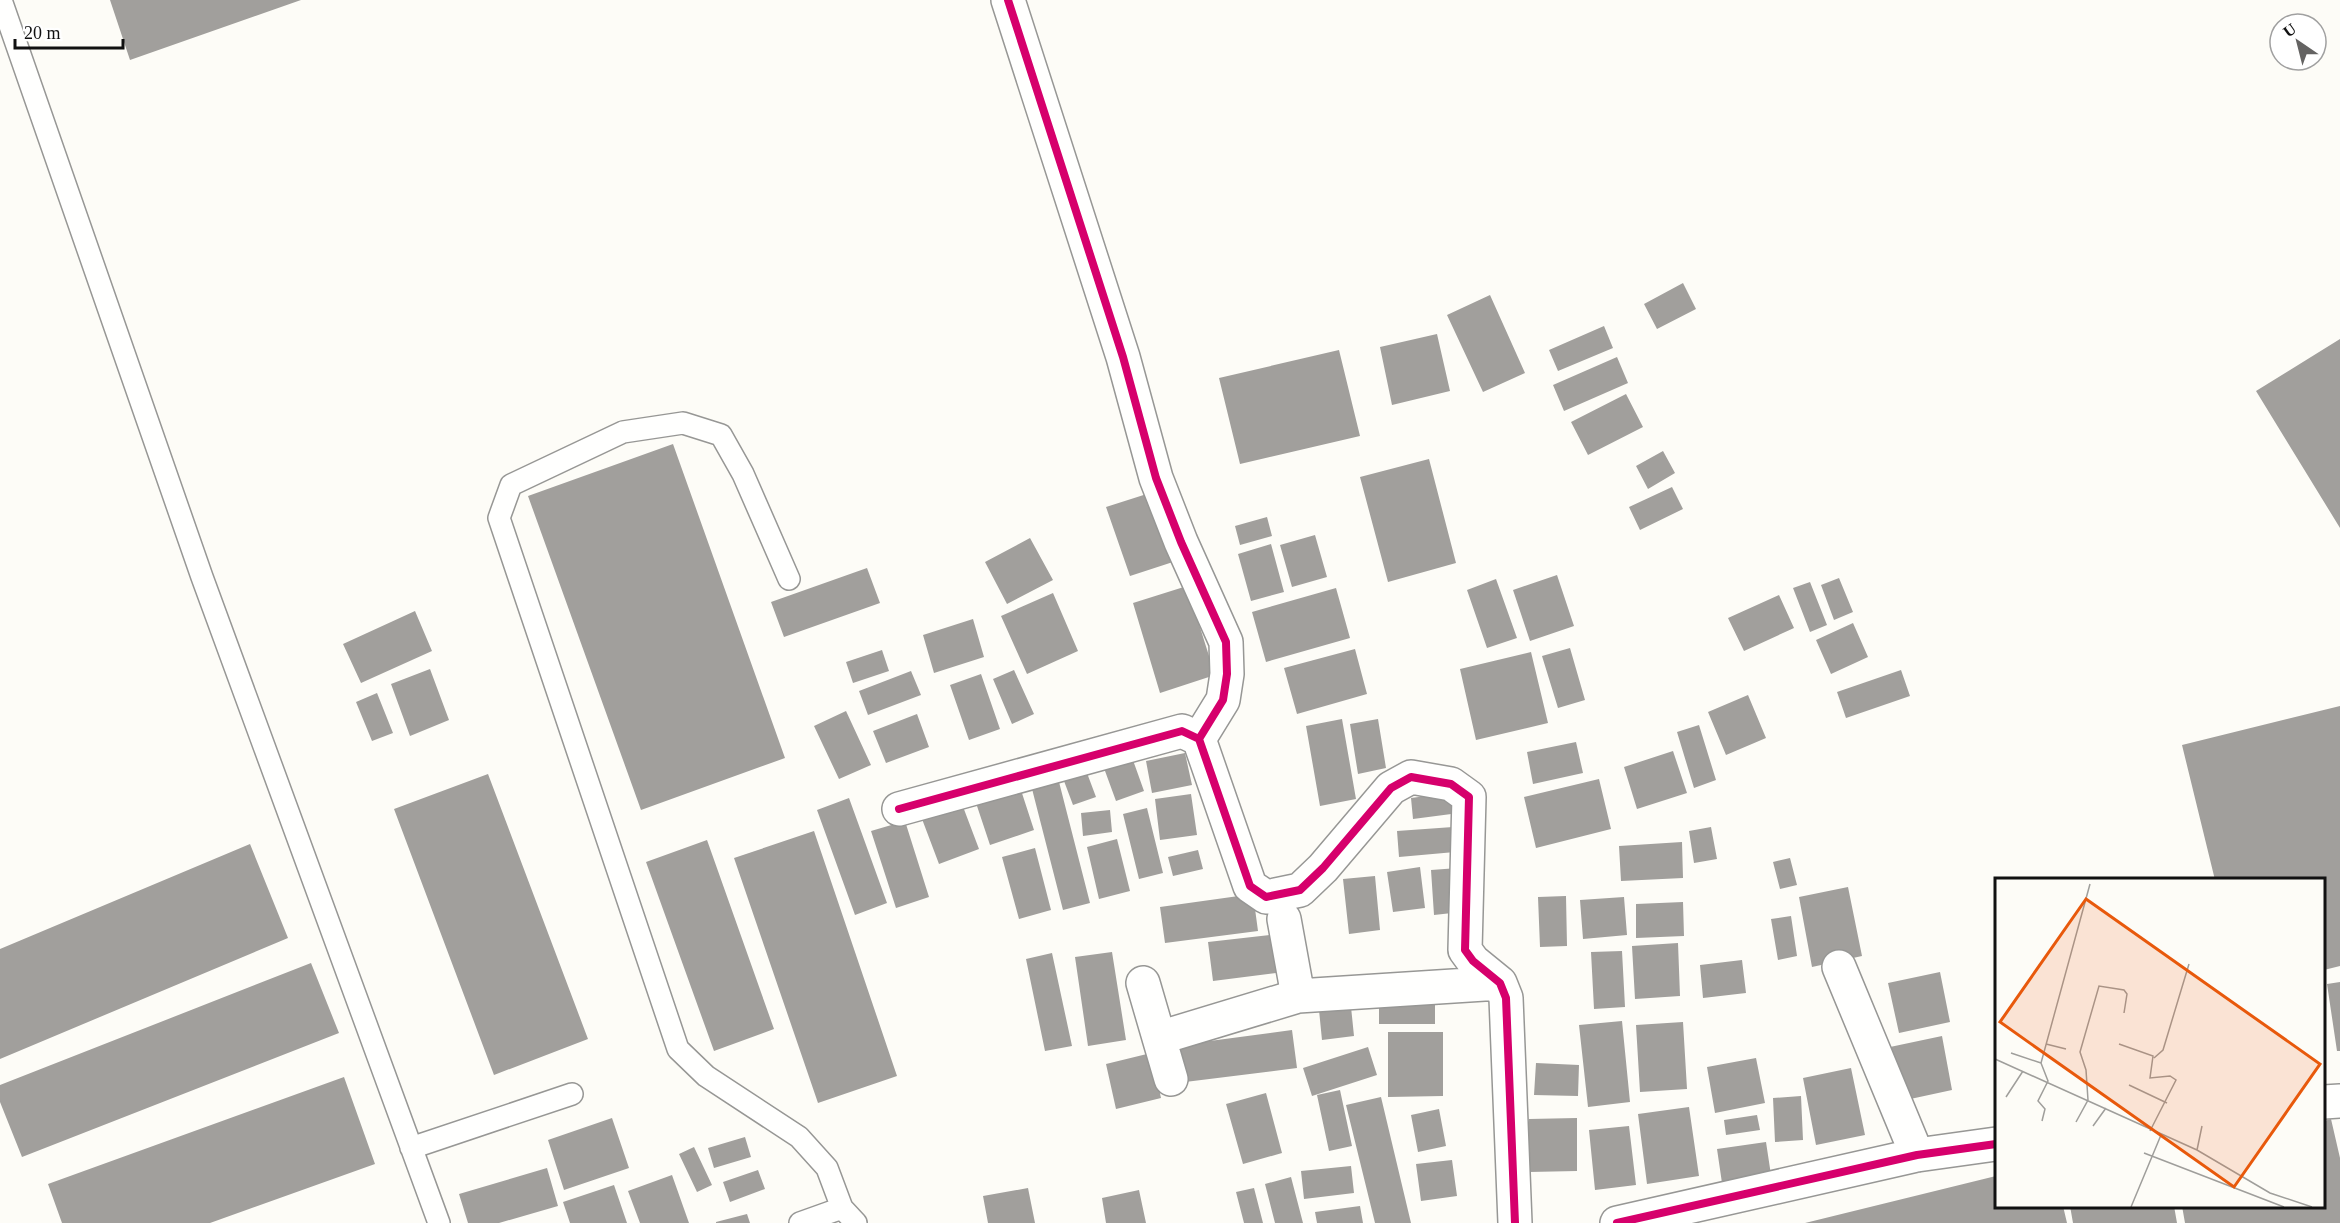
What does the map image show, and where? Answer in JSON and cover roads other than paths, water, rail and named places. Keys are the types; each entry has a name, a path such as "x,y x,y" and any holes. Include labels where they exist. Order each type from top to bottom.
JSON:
{"street":[{"path":"1008,0 1123,357 1156,478 1181,542 1226,642 1227,674 1223,700 1199,739"},
{"path":"899,809 1182,731 1199,739 1250,886 1266,897 1300,890 1323,868 1391,788 1411,777 1451,784 1468,797 1465,950 1473,961 1500,983 1506,998 1515,1223"},
{"path":"1284,919 1298,996"},
{"path":"1839,967 1917,1155"},
{"path":"1143,983 1171,1079"},
{"path":"1159,1038 1298,996 1500,983"},
{"path":"2325,1102 2340,1101"},
{"path":"1617,1223 1917,1155 1995,1144"}],"lane":[{"path":"2,0 202,577 439,1223"},
{"path":"789,579 743,474 721,435 683,423 623,432 512,485 499,518 678,1049 706,1076 799,1137 827,1168 849,1216 800,1223"},
{"path":"411,1148 572,1094"}]}
